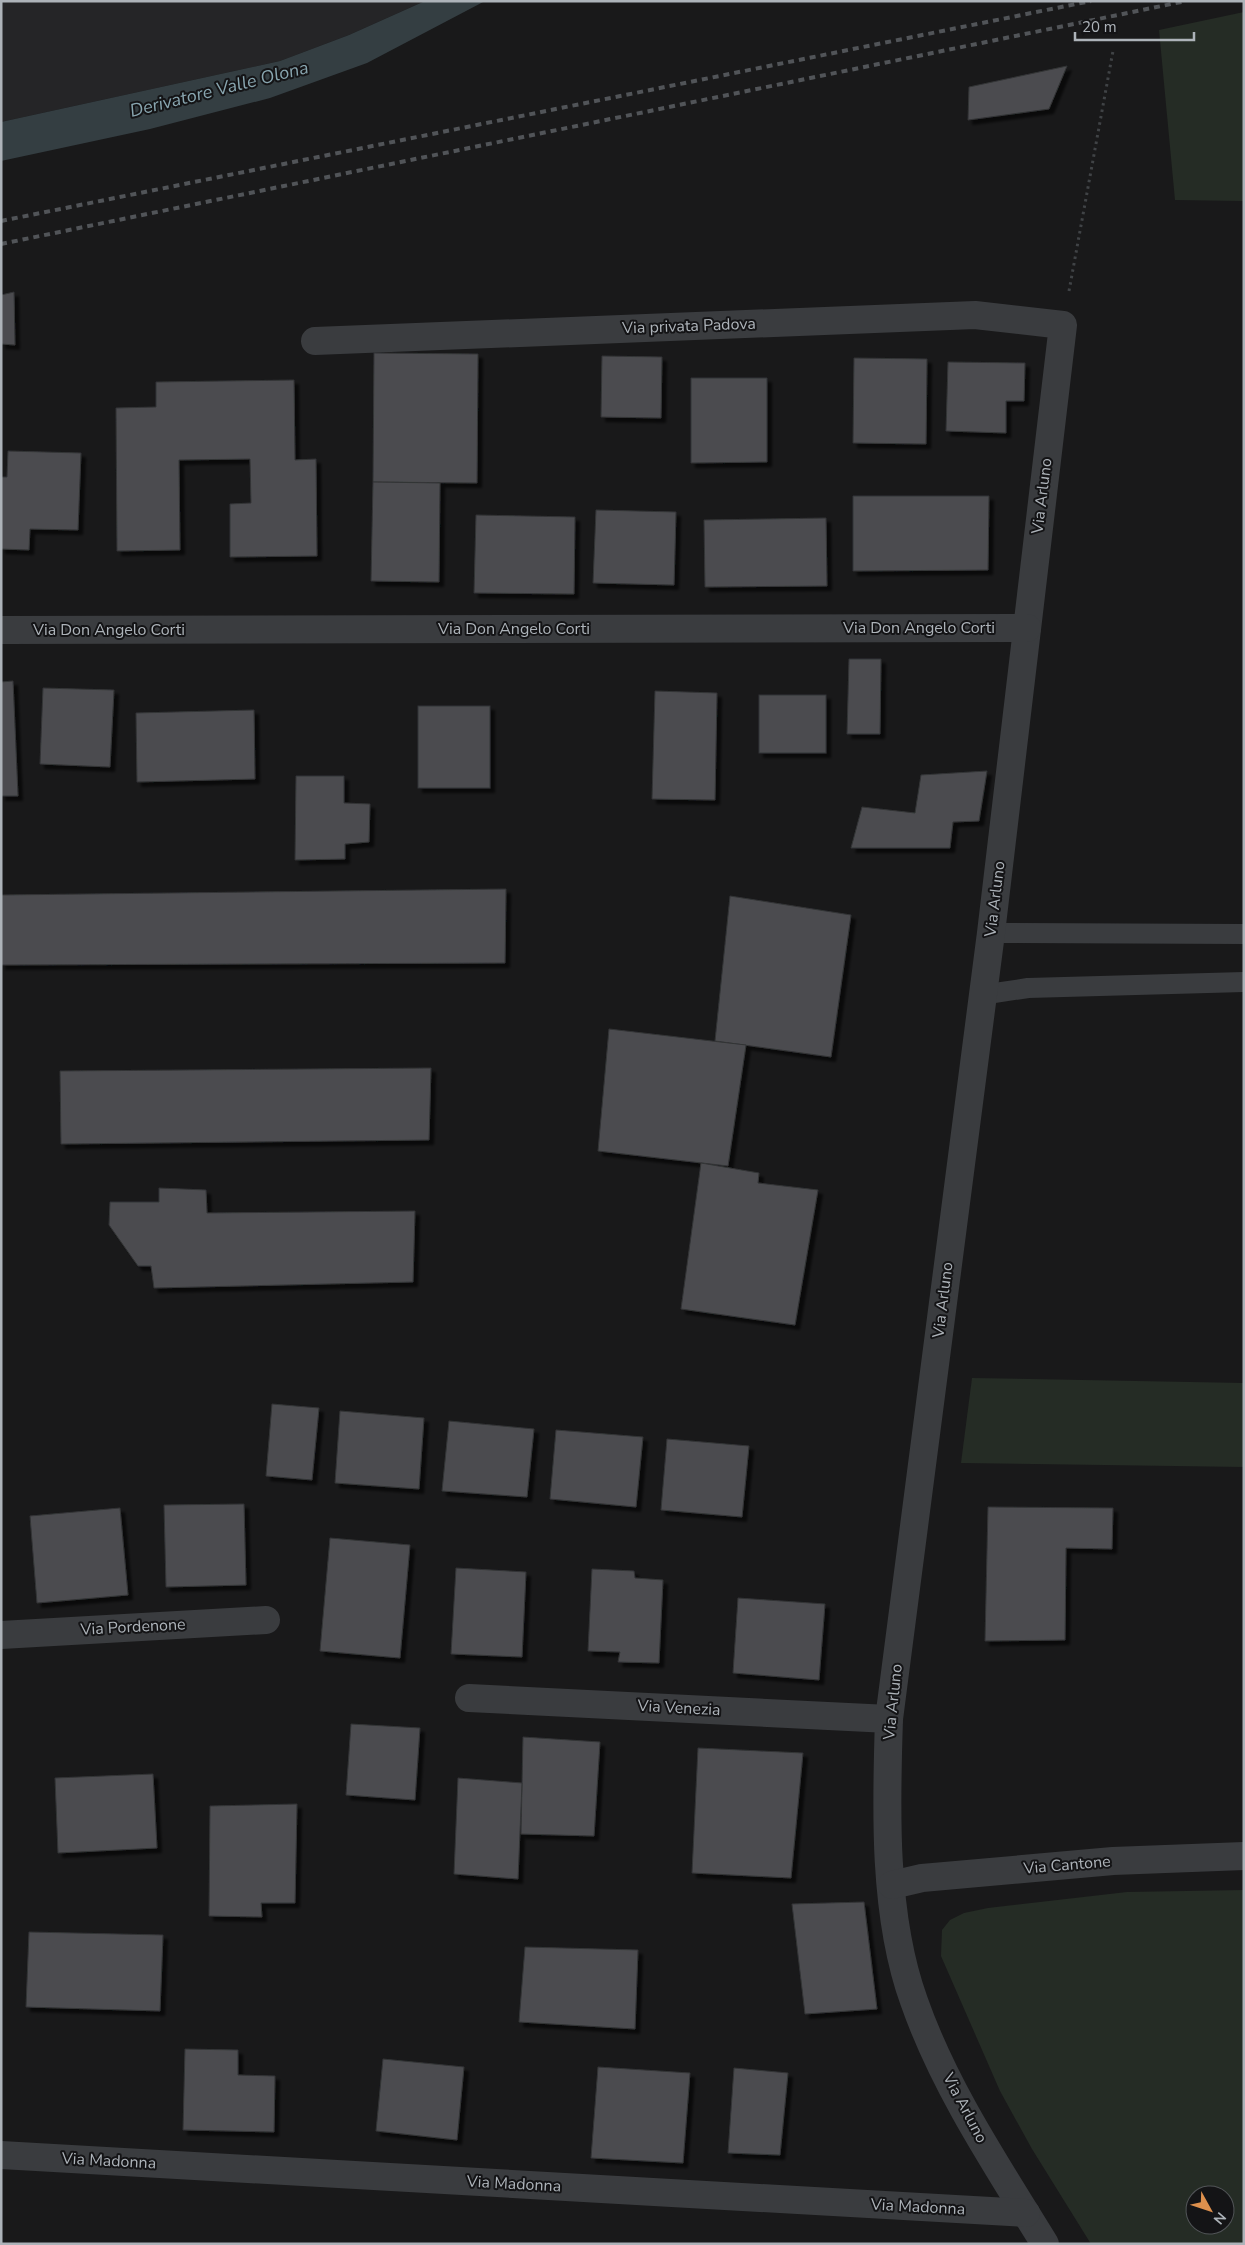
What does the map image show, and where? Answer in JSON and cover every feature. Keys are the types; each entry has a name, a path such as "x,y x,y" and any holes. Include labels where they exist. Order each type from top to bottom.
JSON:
{"street":[{"name":"Via privata Padova","path":"315,341 976,315 1063,325"},
{"name":"Via Arluno","path":"1045,2244 988,2150 958,2096 913,2000 903,1961 892,1884 887,1796 889,1719 991,933 1063,325"},
{"name":"Via Don Angelo Corti","path":"1,630 1027,628"},
{"name":"Via Pordenone","path":"1,1635 266,1620"},
{"name":"Via Venezia","path":"470,1698 889,1719"},
{"name":"Via Cantone","path":"892,1884 922,1878 1104,1862 1195,1856 1244,1856"},
{"name":"Via Madonna","path":"1,2155 1026,2213"}],"lane":[{"path":"991,933 1244,934"},
{"path":"982,995 1028,988 1244,982"}],"shaded area":[{"path":"1,1 425,1 349,35 280,61 1,122"},
{"path":"1244,12 1244,201 1175,200 1159,30"},
{"path":"972,1378 1244,1383 1244,1467 961,1463"},
{"path":"1244,1890 1244,2244 1091,2244 1032,2149 1000,2091 941,1956 942,1930 950,1920 964,1913 988,1908 1127,1892"}],"water":[{"name":"Derivatore Valle Olona","path":"425,1 485,1 367,63 270,98 150,129 1,161 1,122 280,61 349,35"}],"building":[{"path":"1067,66 1049,109 968,120 969,87"},
{"path":"14,292 15,345 1,344 1,295"},
{"path":"374,353 478,354 477,483 373,482"},
{"path":"602,356 662,357 661,418 601,417"},
{"path":"854,358 927,359 926,444 853,443"},
{"path":"948,362 1025,363 1024,401 1006,401 1006,433 946,431"},
{"path":"691,378 767,378 767,462 691,463"},
{"path":"294,380 295,460 316,459 317,556 230,557 230,504 251,503 250,459 179,460 180,550 117,551 116,408 156,407 156,382"},
{"path":"8,451 81,453 78,530 30,529 29,550 1,549 1,477 7,477"},
{"path":"373,482 440,483 439,582 371,581"},
{"path":"853,496 989,496 988,570 853,571"},
{"path":"596,510 676,512 674,585 593,583"},
{"path":"476,515 575,517 574,594 474,593"},
{"path":"826,518 827,586 705,587 704,520"},
{"path":"849,659 881,659 880,734 847,734"},
{"path":"13,681 18,796 1,796 1,682"},
{"path":"43,688 114,690 110,767 40,764"},
{"path":"655,691 717,693 715,800 652,799"},
{"path":"759,695 826,695 826,753 759,753"},
{"path":"418,706 490,706 490,788 418,788"},
{"path":"254,710 255,779 137,782 136,713"},
{"path":"987,771 979,821 953,822 950,848 851,848 862,807 915,813 921,775"},
{"path":"296,776 344,776 344,803 370,804 369,842 345,844 345,859 295,860"},
{"path":"506,889 505,963 1,965 1,895"},
{"path":"730,896 851,915 831,1057 715,1041"},
{"path":"609,1029 746,1045 728,1166 598,1151"},
{"path":"431,1068 429,1140 61,1144 60,1071"},
{"path":"701,1163 759,1173 758,1183 818,1190 795,1325 681,1309"},
{"path":"159,1188 206,1190 207,1213 415,1211 413,1282 154,1288 151,1266 138,1266 109,1225 110,1202 159,1202"},
{"path":"272,1404 319,1408 312,1480 266,1476"},
{"path":"340,1411 424,1418 419,1489 335,1483"},
{"path":"449,1421 534,1429 527,1497 442,1491"},
{"path":"556,1430 643,1437 636,1507 550,1499"},
{"path":"667,1439 749,1446 742,1517 661,1510"},
{"path":"244,1504 246,1585 166,1587 164,1505"},
{"path":"988,1507 1113,1508 1112,1549 1066,1548 1065,1640 985,1641"},
{"path":"120,1508 128,1595 37,1603 30,1516"},
{"path":"330,1538 410,1545 400,1658 320,1651"},
{"path":"456,1568 526,1572 522,1657 451,1654"},
{"path":"592,1569 634,1571 635,1578 663,1580 659,1663 618,1662 620,1652 588,1651"},
{"path":"738,1598 825,1604 819,1680 733,1673"},
{"path":"351,1724 420,1728 415,1800 346,1795"},
{"path":"523,1737 600,1742 594,1836 521,1834"},
{"path":"698,1748 803,1753 791,1878 692,1873"},
{"path":"153,1774 157,1848 58,1853 55,1778"},
{"path":"458,1778 522,1783 518,1879 454,1874"},
{"path":"297,1804 295,1903 261,1903 262,1917 209,1916 210,1806"},
{"path":"864,1902 877,2009 805,2014 792,1904"},
{"path":"29,1932 163,1935 160,2011 26,2007"},
{"path":"525,1947 638,1950 635,2029 519,2022"},
{"path":"185,2049 238,2050 238,2075 275,2076 274,2132 183,2130"},
{"path":"383,2059 464,2067 457,2140 376,2131"},
{"path":"598,2067 690,2073 683,2163 591,2158"},
{"path":"734,2068 788,2073 780,2155 728,2153"}],"railway":[{"path":"1,221 1091,1"},
{"path":"1,244 1186,1"}]}
